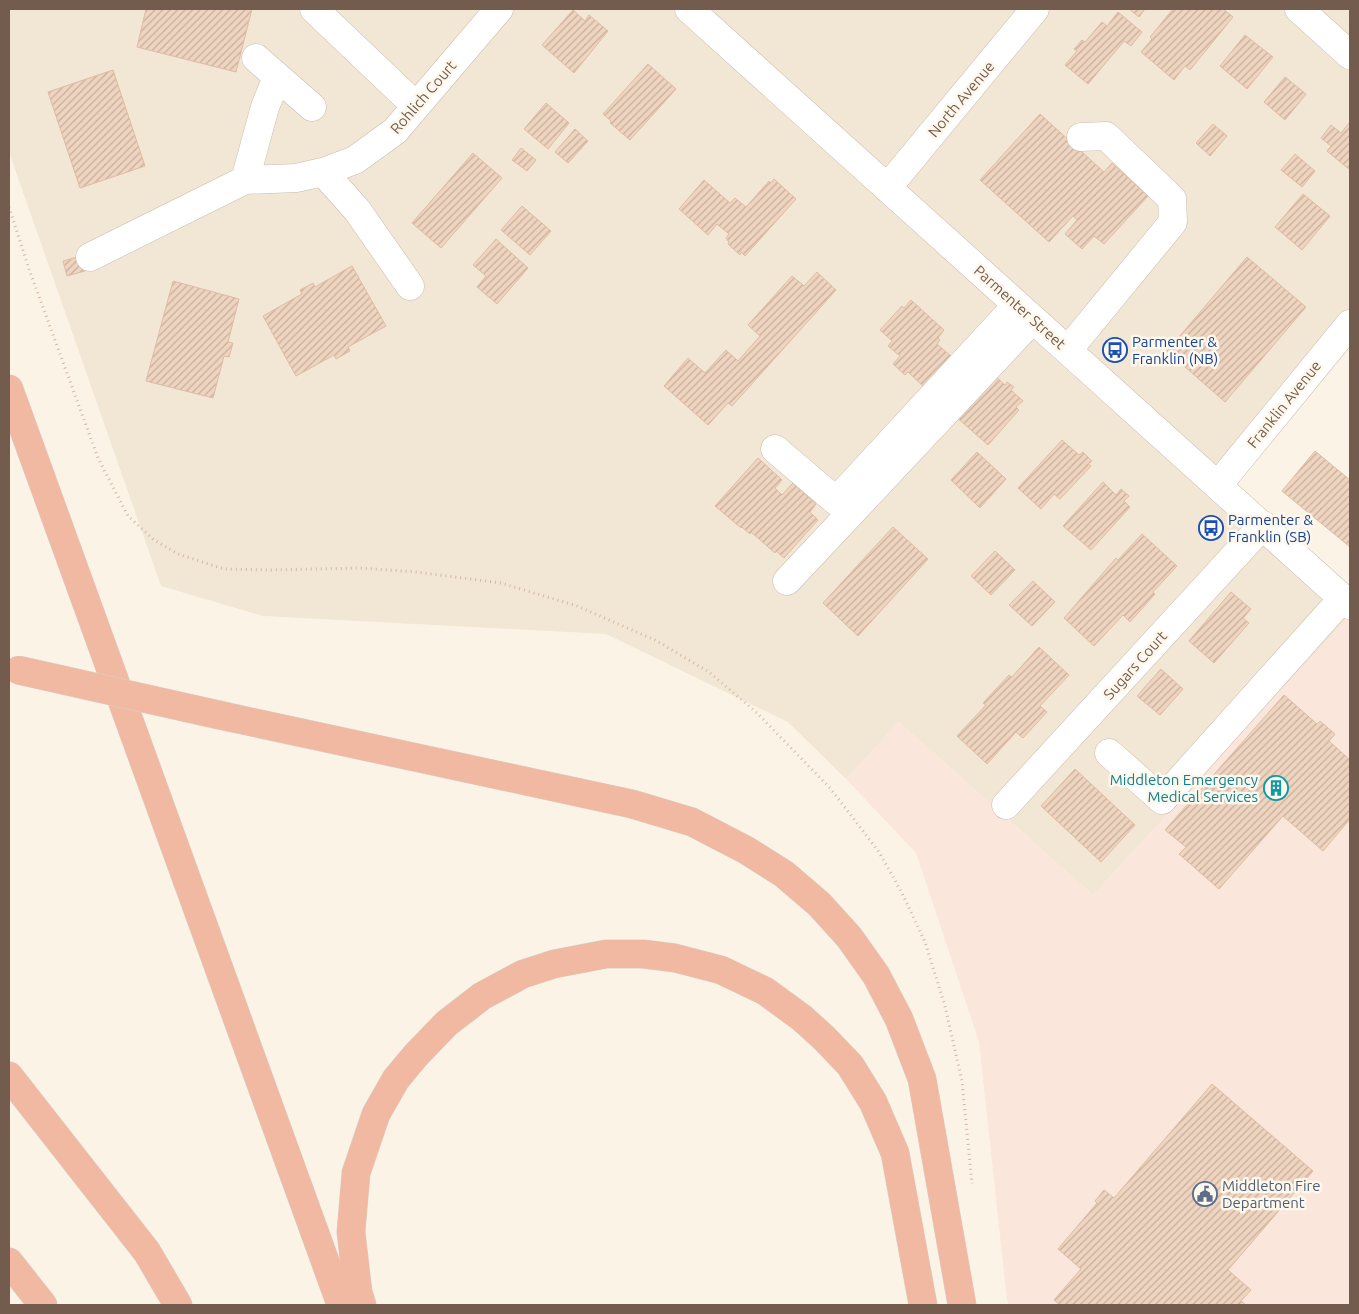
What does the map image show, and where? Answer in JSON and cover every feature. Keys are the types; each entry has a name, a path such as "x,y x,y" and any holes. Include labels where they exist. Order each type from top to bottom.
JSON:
{"highway":[{"path":"9,389 342,1305"},
{"path":"13,669 632,804 692,822 746,850 784,874 819,904 849,938 876,975 899,1019 922,1079 962,1305"},
{"path":"362,1305 358,1292 351,1232 356,1173 376,1114 396,1079 447,1023 482,996 523,974 554,964 606,954 634,954 675,958 721,970 765,991 802,1018 850,1065 873,1102 895,1153 923,1305"},
{"path":"9,1076 147,1252 178,1305"},
{"path":"9,1262 43,1305"}],"street":[{"path":"314,9 416,106"},
{"name":"Rohlich Court","path":"245,180 296,178 323,172 356,160 395,131 499,9"},
{"name":"Parmenter Street","path":"689,9 1263,525 1346,602"},
{"name":"North Avenue","path":"887,188 1035,9"},
{"path":"1299,9 1350,56"},
{"path":"256,58 312,108"},
{"path":"90,257 245,180 266,106 277,77"},
{"path":"1068,350 1173,222 1172,198 1106,136 1081,137"},
{"path":"323,172 357,210 410,286"},
{"path":"775,449 836,502 1025,312"},
{"path":"787,581 1025,312"},
{"name":"Franklin Avenue","path":"1218,485 1350,324"},
{"name":"Sugars Court","path":"1006,805 1263,525"},
{"path":"1109,752 1162,800 1346,602"}],"path":[{"path":"9,207 29,269 98,458 128,516 154,540 178,554 224,569 360,568 416,572 501,583 577,606 655,640 708,672 770,726 830,788 879,852 926,942 945,1006 962,1080 973,1193"}],"shaded area":[{"path":"9,9 1350,9 1350,324 1218,485 1350,616 1093,895 899,722 846,779 788,722 606,634 263,616 161,586 9,152"},
{"path":"1350,616 1350,1305 1009,1305 979,1042 916,853 846,779 899,722 1093,895"}],"building":[{"path":"146,9 252,9 236,72 137,47"},
{"path":"1129,9 1145,9 1139,17"},
{"path":"1173,9 1223,9 1233,17 1190,70 1185,66 1174,80 1141,52 1152,39 1150,37"},
{"path":"573,10 585,21 589,15 608,31 574,73 542,45"},
{"path":"1118,12 1142,32 1131,46 1124,41 1088,84 1065,65 1077,51 1074,49 1082,40 1085,42 1102,22 1107,26"},
{"path":"1245,35 1273,57 1247,89 1220,66"},
{"path":"648,64 676,89 630,140 610,123 611,121 603,114"},
{"path":"113,70 145,166 80,188 48,92"},
{"path":"1285,77 1306,94 1285,120 1264,102"},
{"path":"546,103 569,123 548,149 524,129"},
{"path":"1040,114 1104,172 1112,163 1148,196 1104,244 1094,236 1082,249 1065,234 1077,220 1073,216 1049,242 980,180"},
{"path":"1349,123 1350,170 1327,151 1331,146 1321,138 1331,125 1341,133"},
{"path":"1213,124 1227,136 1210,156 1196,143"},
{"path":"575,129 588,141 568,163 555,152"},
{"path":"521,148 536,160 527,171 512,160"},
{"path":"473,153 502,178 441,248 412,223"},
{"path":"1295,154 1315,171 1302,187 1281,170"},
{"path":"774,179 796,199 745,256 741,252 740,255 728,244 729,242 726,238 729,234 717,224 708,235 679,209 704,180 730,203 735,198 746,207 769,181 771,183"},
{"path":"1303,194 1330,216 1302,250 1275,227"},
{"path":"522,206 551,231 530,255 501,230"},
{"path":"496,239 528,268 497,304 477,287 486,276 473,265"},
{"path":"81,256 85,271 67,276 63,261"},
{"path":"1247,257 1306,307 1225,402 1167,351"},
{"path":"352,266 386,326 348,347 350,351 336,359 334,355 296,376 263,316 302,294 300,290 313,283 315,287"},
{"path":"817,272 836,290 732,406 728,403 708,425 664,386 688,358 705,373 726,350 738,361 760,336 748,325 792,276 804,286"},
{"path":"173,281 239,299 228,342 233,343 229,357 224,356 213,398 146,381"},
{"path":"911,300 944,330 938,338 940,340 937,344 952,357 925,388 908,372 905,375 893,364 900,356 888,346 892,341 880,330 902,306 904,308"},
{"path":"995,376 1005,385 1007,382 1014,387 1011,390 1023,401 1016,407 1019,410 988,445 955,416"},
{"path":"1062,440 1079,455 1083,452 1092,461 1088,464 1091,466 1060,499 1054,494 1041,509 1018,488"},
{"path":"1315,451 1350,480 1350,547 1282,491"},
{"path":"977,452 1006,479 980,508 951,480"},
{"path":"758,458 782,480 775,488 782,495 793,483 816,504 810,512 818,520 784,558 776,551 775,553 751,532 750,534 741,528 715,506"},
{"path":"1103,482 1116,495 1121,489 1129,496 1124,501 1130,507 1091,550 1063,526"},
{"path":"893,527 928,559 858,636 823,603"},
{"path":"1142,534 1177,566 1153,592 1155,594 1130,622 1123,615 1094,646 1064,618 1116,558 1118,560"},
{"path":"995,551 1015,570 991,595 971,576"},
{"path":"1033,581 1055,602 1032,626 1009,605"},
{"path":"1231,592 1251,609 1243,618 1249,623 1214,663 1189,641"},
{"path":"1039,647 1069,675 1040,706 1047,712 1023,738 1016,732 987,764 957,736 986,705 983,703 1009,675 1012,677"},
{"path":"1161,669 1183,689 1160,715 1137,696"},
{"name":"Middleton Emergency Medical Services","path":"1284,695 1317,724 1320,721 1335,734 1329,741 1350,760 1350,819 1323,851 1283,816 1219,889 1179,854 1186,847 1165,830"},
{"path":"1075,769 1135,825 1101,862 1041,806"},
{"name":"Middleton Fire Department","path":"1212,1084 1313,1171 1228,1270 1251,1290 1241,1301 1246,1305 1060,1305 1054,1300 1081,1269 1058,1249 1097,1203 1095,1201 1104,1190 1114,1198"}],"place":[{"name":"Parmenter & Franklin (NB)","path":"1115,350"},
{"name":"Parmenter & Franklin (SB)","path":"1211,528"},
{"name":"Middleton Emergency Medical Services","path":"1276,788"},
{"name":"Middleton Fire Department","path":"1205,1194"}]}
